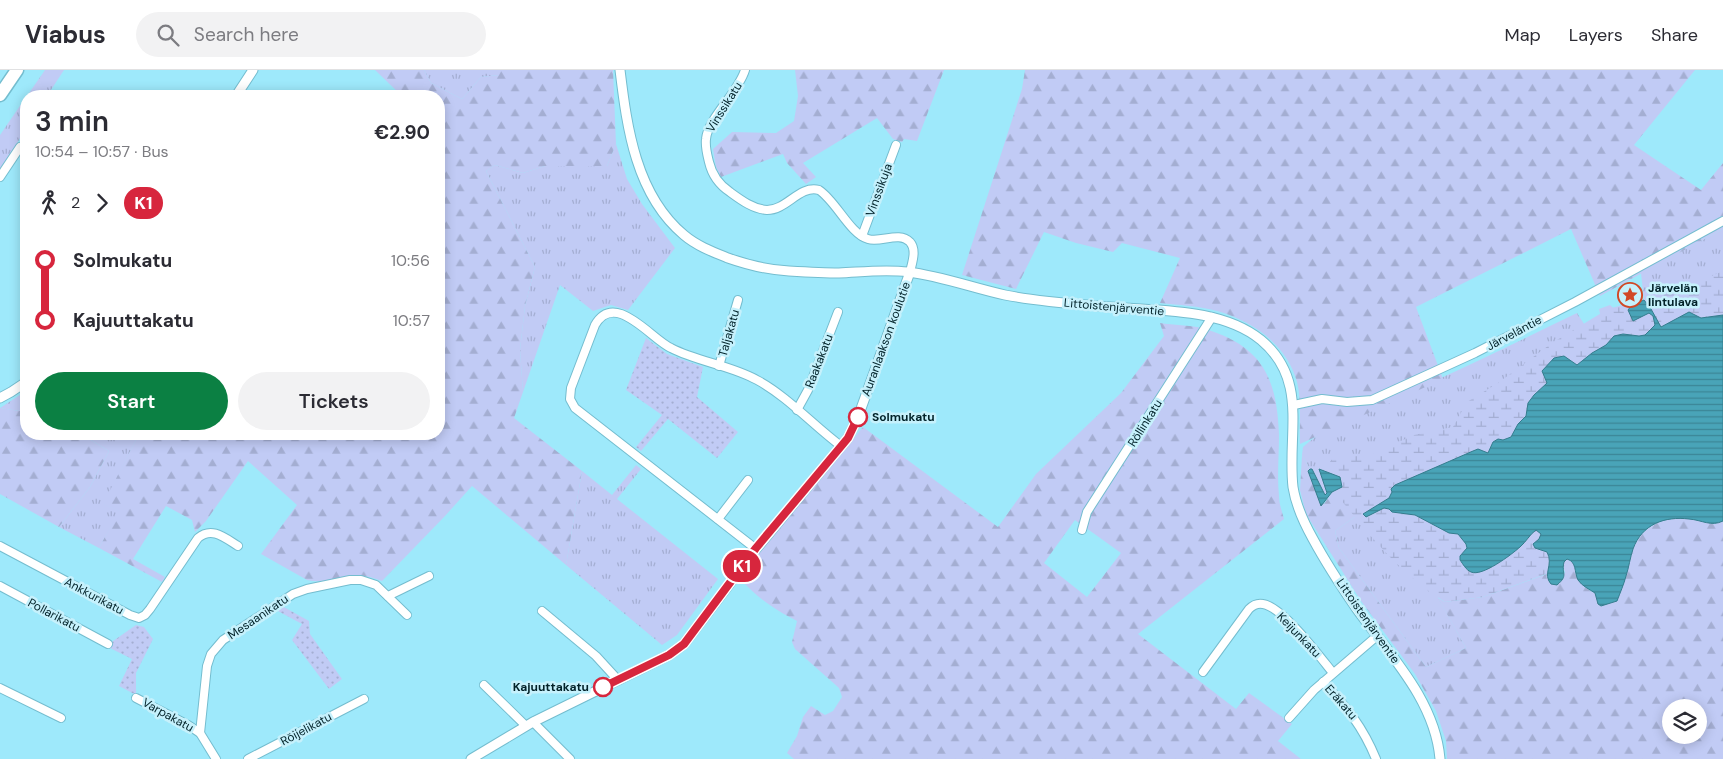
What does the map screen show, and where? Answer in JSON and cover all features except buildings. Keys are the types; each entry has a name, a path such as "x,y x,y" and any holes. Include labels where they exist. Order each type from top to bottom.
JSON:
{"highway":[{"path":"0,95 17,70"}],"street":[{"path":"240,90 254,70"},
{"name":"Littoistenjärventie","path":"620,70 630,136 642,174 655,200 665,214 682,234 704,248 736,260 775,270 910,272 973,288 1032,300 1193,313 1225,320 1244,329 1267,346 1281,363 1291,389 1294,405 1292,475 1301,516 1322,555 1355,606 1400,667 1424,706 1437,739 1440,759"},
{"name":"Vinssikatu","path":"745,70 741,81 713,122 706,136 710,167 716,180 744,202 765,210 782,206 807,190 819,190 826,195 862,236"},
{"name":"Vinssikuja","path":"862,236 896,145"},
{"path":"0,177 20,147"},
{"name":"Järveläntie","path":"1294,405 1322,399 1347,402 1372,400 1475,354 1723,221"},
{"path":"862,236 869,240 900,237 908,241 912,246 913,255 910,272"},
{"name":"Auranlaakson koulutie","path":"472,759 530,724 679,648 756,548 848,438 856,424 910,272"},
{"name":"Taljakatu","path":"719,366 738,300"},
{"path":"756,548 580,413 573,405 570,396 571,388 599,318 609,313 617,312 631,319 668,347 758,380 841,446"},
{"name":"Raakakatu","path":"797,410 808,390 838,312"},
{"name":"Röllinkatu","path":"1082,530 1087,512 1212,317"},
{"path":"0,398 20,386"},
{"path":"718,519 748,480"},
{"name":"Ankkurikatu","path":"0,546 139,618 150,609 202,534 208,532 216,533 238,546"},
{"path":"388,596 429,576"},
{"name":"Mesaanikatu","path":"200,734 207,666 211,654 223,640 286,598 307,589 350,580 361,580 376,586 407,614"},
{"name":"Pollarikatu","path":"0,586 108,644"},
{"name":"Keijunkatu","path":"1203,672 1247,611 1255,604 1262,603 1272,608 1295,628 1333,673"},
{"path":"542,611 602,662 618,680"},
{"name":"Eräkatu","path":"1376,759 1364,732 1353,715 1323,682 1377,636"},
{"path":"1289,718 1306,697 1323,682"},
{"path":"484,685 570,759"},
{"path":"0,688 60,718"},
{"name":"Varpakatu","path":"136,698 188,725 200,734"},
{"name":"Röijelikatu","path":"248,759 364,699"},
{"path":"200,734 216,759"}],"green space":[{"path":"45,70 64,70 51,90 31,90"},
{"path":"375,70 424,70 431,83 445,90 396,90"},
{"path":"424,70 499,70 499,75 481,77 462,99 431,83"},
{"path":"499,70 613,70 616,144 607,166 545,166 523,173 495,165 486,171 535,267 525,306 520,350 523,392 514,418 582,471 566,565 472,486 382,581 359,576 325,581 307,580 261,554 297,505 248,461 206,521 195,532 192,520 166,506 133,559 165,577 162,582 99,548 119,511 103,504 136,440 445,440 445,90 462,99 481,77 499,75"},
{"path":"795,70 944,70 917,141 904,139 902,142 893,139 877,118 803,163 816,177 806,184 787,163 783,154 721,177 716,167 713,149 732,132 776,133 794,121 798,96"},
{"path":"1025,70 1695,70 1634,145 1701,190 1723,163 1723,229 1600,296 1571,229 1416,307 1443,379 1300,444 1299,389 1292,369 1277,346 1255,328 1230,315 1203,308 1160,303 1180,258 1122,243 1113,252 1076,243 1044,232 1016,289 962,275 1022,89"},
{"path":"20,106 20,138 0,170 0,135"},
{"path":"616,144 627,179 642,204 675,248 628,310 611,305 593,311 560,285 523,392 520,350 525,306 535,267 486,171 495,165 523,173 545,166 607,166"},
{"path":"1723,229 1723,315 1644,300 1641,273"},
{"path":"1723,271 1723,521 1710,523 1680,518 1655,523 1648,528 1637,540 1633,549 1617,601 1601,606 1598,604 1595,593 1578,580 1574,565 1567,559 1563,566 1563,579 1557,585 1551,584 1547,580 1546,574 1483,597 1445,602 1426,589 1393,560 1320,474 1334,457 1372,454 1414,435 1453,427 1467,402 1498,383 1552,343 1608,309 1681,289"},
{"path":"1610,305 1637,330 1325,495 1312,469 1310,469 1302,455 1303,447 1348,417 1450,374 1577,313 1586,327 1601,318 1599,309"},
{"path":"1160,323 1202,328 1222,335 1239,344 1252,354 1262,366 1269,380 1278,414 1278,488 1284,519 1138,634 1236,709 1249,693 1292,724 1278,741 1301,759 794,759 787,753 797,736 803,717 811,706 825,715 833,711 842,697 839,688 795,649 792,642 797,621 766,602 739,578 863,427 998,527 1036,474 1121,393 1164,336","holes":["1075,520 1121,553 1087,597 1044,563"]},
{"path":"646,338 667,354 703,367 697,397 738,432 717,458 668,419 641,451 636,447 662,415 626,390"},
{"path":"20,395 20,411 0,408"},
{"path":"0,408 20,411 20,440 91,440 109,451 90,487 59,527 0,494"},
{"path":"91,440 136,440 104,504 120,511 99,548 59,527 90,487 109,451"},
{"path":"1302,455 1310,469 1308,471 1324,504 1332,492 1337,489 1356,516 1335,531 1339,548 1426,667 1466,648 1438,598 1445,602 1483,597 1547,574 1565,573 1563,565 1567,559 1575,566 1579,580 1584,586 1617,601 1633,549 1648,528 1663,521 1680,518 1710,523 1723,521 1723,759 1447,759 1446,741 1436,711 1415,674 1361,601 1306,514 1300,490"},
{"path":"636,465 641,469 617,499 718,579 677,635 662,645 566,565 582,471 612,495"},
{"path":"1389,509 1466,648 1426,667 1339,548 1335,531 1356,516"},
{"path":"282,606 309,621 310,634 342,679 329,689 292,640 302,624 276,610"},
{"path":"136,625 144,627 153,639 136,673 136,695 119,686 132,659 106,646"}],"shaded area":[{"path":"1644,300 1661,327 1689,312 1701,318 1723,315 1723,521 1710,523 1680,518 1655,523 1642,533 1637,540 1617,601 1601,606 1598,604 1595,593 1578,580 1574,565 1570,560 1567,559 1564,562 1563,579 1557,585 1551,584 1548,577 1549,557 1547,552 1535,548 1533,544 1539,539 1541,534 1536,530 1520,547 1503,560 1476,573 1468,570 1460,560 1460,556 1467,548 1458,534 1449,533 1415,515 1392,512 1389,509 1384,508 1366,517 1363,514 1389,498 1392,492 1391,489 1395,485 1478,449 1488,453 1493,442 1498,439 1503,440 1511,437 1518,424 1526,416 1528,403 1547,383 1542,371 1554,358 1564,356 1577,365 1606,345 1614,336 1623,334 1645,335 1655,325 1653,316 1649,313 1633,321 1628,310 1631,306"},
{"path":"1312,469 1325,495 1327,493 1319,469 1340,477 1342,487 1332,492 1321,506 1308,471"}],"bus line":[{"name":"K1","path":"603,687 669,655 684,644 756,548 848,438 858,417"}],"place":[{"name":"Järvelän lintulava","path":"1630,295"},
{"name":"Solmukatu","path":"858,417"},
{"name":"Kajuuttakatu","path":"603,687"}]}
